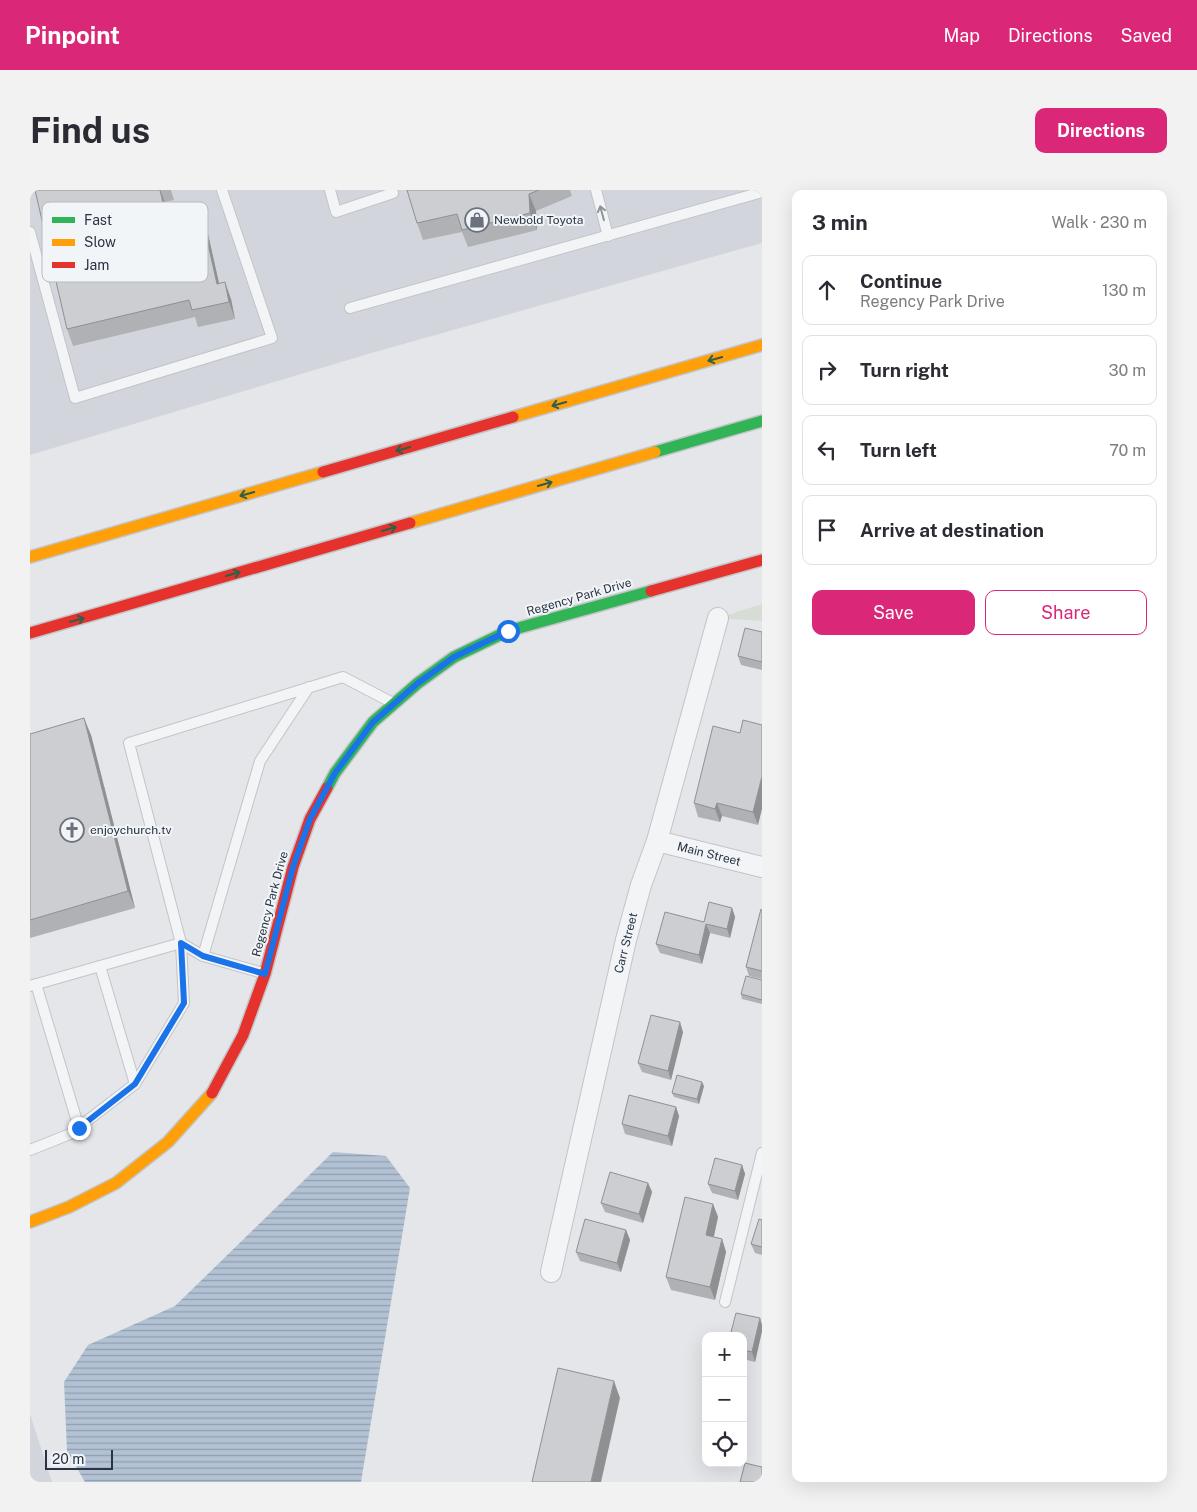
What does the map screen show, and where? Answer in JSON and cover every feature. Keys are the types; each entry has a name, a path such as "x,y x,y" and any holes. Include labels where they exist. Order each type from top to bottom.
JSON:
{"main road":[{"path":"30,557 762,345"},
{"path":"30,634 762,421"},
{"name":"Regency Park Drive","path":"30,1222 69,1207 116,1183 168,1142 211,1095 243,1034 265,974 293,867 310,819 335,773 373,722 418,683 454,657 508,631 762,560"}],"street":[{"name":"Carr Street","path":"551,1272 640,885 657,841 718,618"},
{"name":"Main Street","path":"657,841 762,867"}],"lane":[{"path":"44,282 75,398 272,338 222,190"},
{"path":"330,190 336,212 393,193"},
{"path":"596,190 608,236"},
{"path":"350,308 762,192"},
{"path":"30,232 42,276"},
{"path":"30,1150 70,1134 135,1084 184,1003 181,943 129,743 343,677 394,704"},
{"path":"203,956 260,761 309,688"},
{"path":"79,1128 33,985 181,943 203,956 265,974"},
{"path":"100,966 135,1084"},
{"path":"725,1302 762,1153"}],"shaded area":[{"path":"30,190 762,190 762,243 375,352 30,455"},
{"path":"762,604 762,621 718,618"},
{"path":"30,1414 52,1482 30,1482"}],"water":[{"path":"333,1152 386,1156 410,1188 361,1482 85,1482 67,1451 64,1382 88,1345 175,1306"}],"building":[{"path":"35,190 160,190 163,202 42,202 42,220"},
{"path":"407,190 539,190 529,194 530,213 462,230 457,214 417,223"},
{"path":"208,244 217,284 225,282 229,302 192,310 189,300 67,329 56,282 208,282"},
{"path":"745,628 762,632 762,662 738,656"},
{"name":"enjoychurch.tv","path":"84,718 128,891 30,920 30,734"},
{"path":"743,720 762,725 762,776 753,812 717,803 715,809 694,803 713,726 740,733"},
{"path":"709,902 732,908 727,929 706,924 699,955 656,944 665,912 704,922"},
{"path":"762,910 762,971 746,967"},
{"path":"746,976 762,980 762,1000 741,994"},
{"path":"651,1015 680,1022 668,1071 638,1063"},
{"path":"677,1075 702,1082 697,1099 672,1093"},
{"path":"629,1095 676,1107 668,1136 622,1124"},
{"path":"715,1158 742,1165 735,1191 708,1184"},
{"path":"610,1172 648,1183 639,1214 601,1203"},
{"path":"685,1197 713,1204 706,1235 722,1239 710,1287 666,1277"},
{"path":"585,1219 626,1230 617,1263 576,1252"},
{"path":"759,1219 762,1220 762,1247 751,1244"},
{"path":"736,1313 760,1318 752,1352 747,1351 747,1332 731,1332"},
{"path":"558,1368 614,1381 591,1482 532,1482"},
{"path":"747,1463 762,1467 762,1482 740,1482 744,1467 747,1467"}],"traffic: fast":[{"path":"655,452 762,421"},
{"path":"327,788 335,773 373,722 418,683 454,657 508,631 651,591"}],"traffic: slow":[{"path":"513,417 762,345"},
{"path":"410,523 655,452"},
{"path":"30,557 323,472"},
{"path":"30,1222 69,1207 116,1183 168,1142 212,1093"}],"traffic: jam":[{"path":"323,472 513,417"},
{"path":"30,633 410,523"},
{"path":"651,591 762,560"},
{"path":"212,1093 243,1035 265,974 293,867 310,819 327,788"}],"place":[{"name":"Newbold Toyota","path":"477,220"},
{"name":"enjoychurch.tv","path":"72,830"}],"route":[{"path":"79,1128 135,1084 184,1003 181,943 203,956 265,974 293,867 310,819 335,773 373,722 418,683 454,657 508,631"}]}
